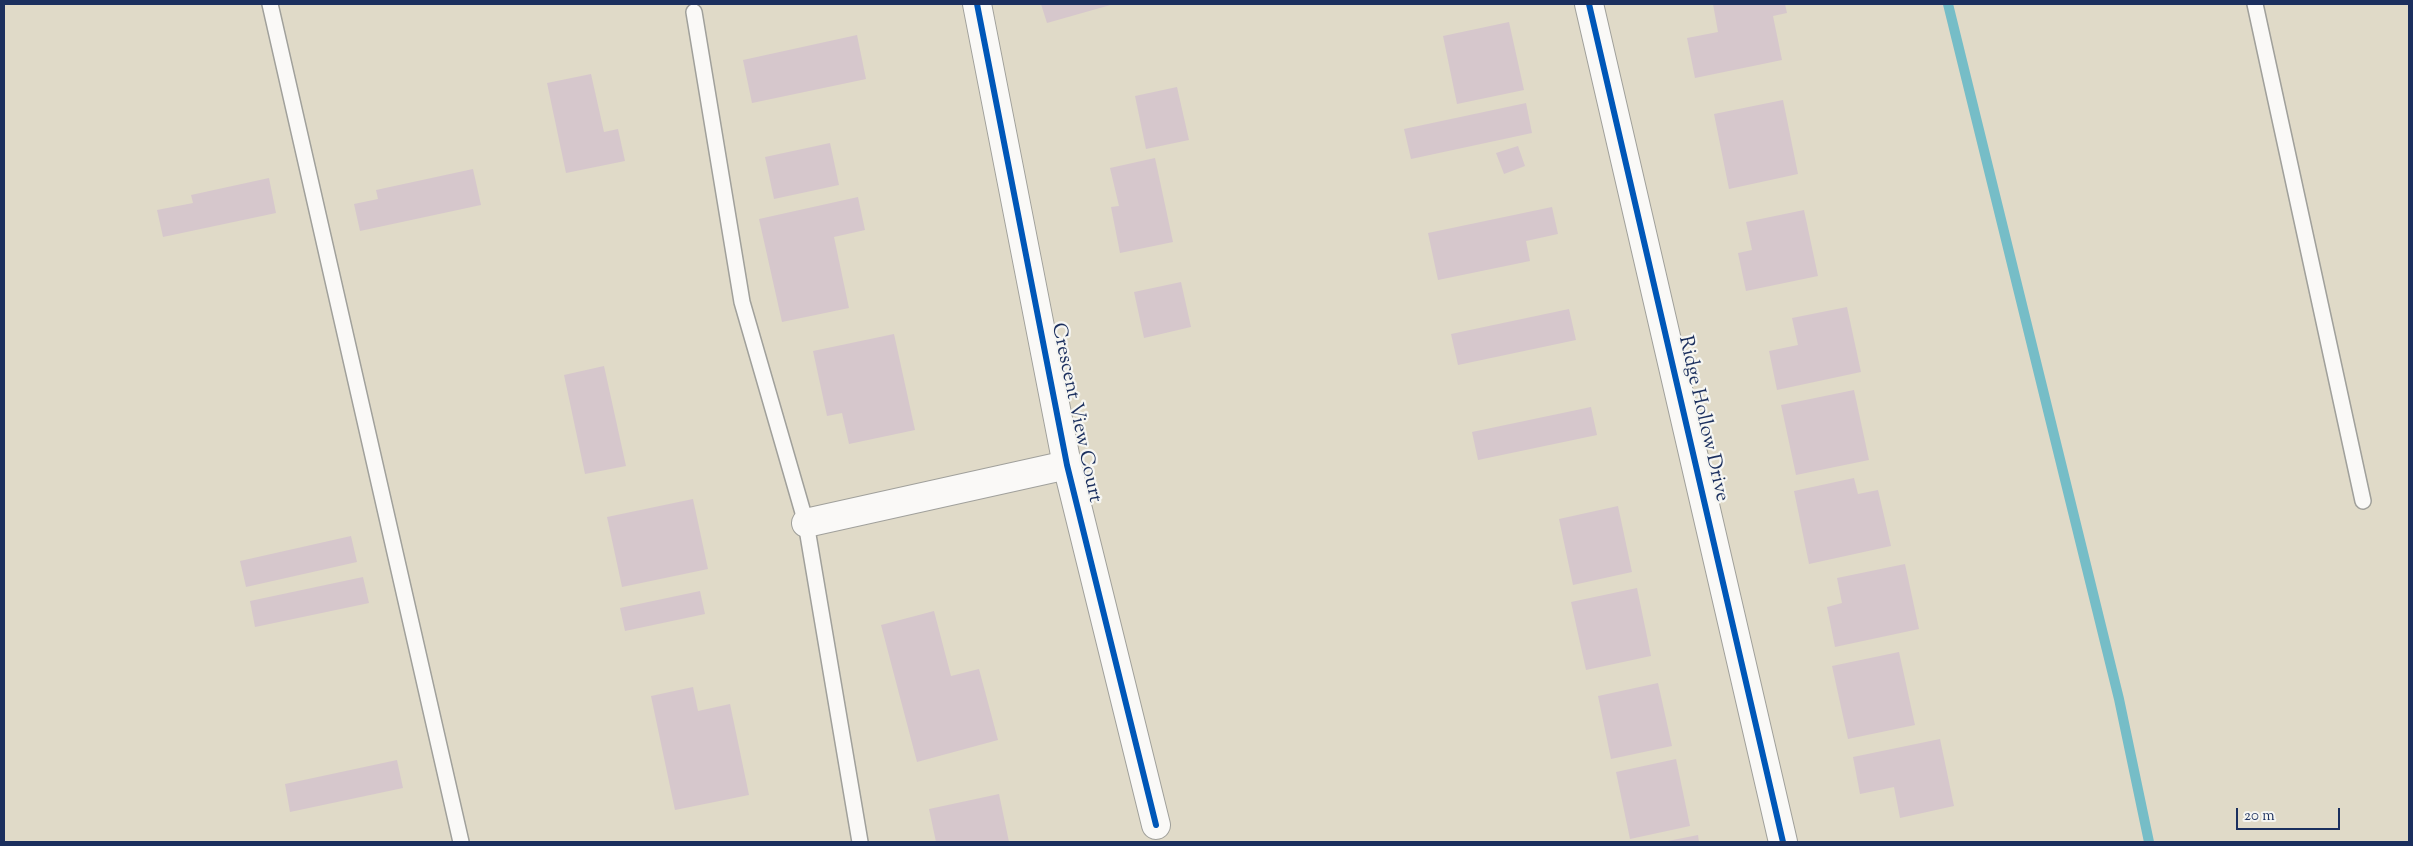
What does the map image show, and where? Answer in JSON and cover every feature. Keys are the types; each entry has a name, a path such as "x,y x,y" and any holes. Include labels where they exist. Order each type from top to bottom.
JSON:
{"street":[{"name":"Crescent View Court","path":"977,4 1067,465 1156,825"},
{"name":"Ridge Hollow Drive","path":"1589,4 1783,842"},
{"name":"Crescent View Court","path":"806,523 1067,465"}],"lane":[{"path":"270,4 462,842"},
{"path":"2255,4 2363,500"},
{"path":"694,12 742,302 806,523 860,842"}],"building":[{"path":"1041,4 1114,4 1047,23"},
{"path":"1713,4 1785,4 1787,13 1773,16 1782,60 1695,78 1687,38 1718,32"},
{"path":"1509,22 1524,90 1457,104 1443,36"},
{"path":"857,35 866,79 752,103 743,60"},
{"path":"591,74 604,132 618,129 625,161 566,173 547,83"},
{"path":"1177,87 1189,140 1146,149 1135,96"},
{"path":"1783,100 1798,174 1729,189 1714,114"},
{"path":"1526,103 1532,133 1411,159 1404,129"},
{"path":"830,143 839,185 774,199 765,157"},
{"path":"1518,146 1525,166 1504,174 1496,153"},
{"path":"1155,158 1173,242 1120,253 1111,207 1119,206 1110,168"},
{"path":"473,169 481,205 360,231 354,204 378,199 376,190"},
{"path":"269,178 276,213 163,237 157,210 193,203 191,195"},
{"path":"858,197 865,230 834,237 849,308 782,322 759,219"},
{"path":"1552,207 1558,234 1526,241 1530,261 1438,280 1428,233"},
{"path":"1804,210 1818,276 1746,291 1738,253 1752,250 1746,222"},
{"path":"1181,282 1191,327 1144,338 1134,292"},
{"path":"1847,307 1861,372 1777,390 1769,351 1798,345 1792,318"},
{"path":"1569,309 1576,340 1458,365 1451,334"},
{"path":"894,334 915,430 849,444 842,413 827,416 813,351"},
{"path":"604,366 626,466 585,474 564,375"},
{"path":"1854,390 1869,460 1796,475 1781,405"},
{"path":"1591,407 1597,435 1478,460 1472,432"},
{"path":"1854,478 1858,494 1878,490 1891,546 1809,564 1794,491"},
{"path":"693,499 708,569 622,587 607,517"},
{"path":"1618,506 1632,572 1573,585 1559,519"},
{"path":"351,536 357,562 246,587 240,561"},
{"path":"1905,564 1919,629 1835,647 1827,607 1842,603 1837,578"},
{"path":"363,577 369,603 255,627 250,601"},
{"path":"1637,588 1651,656 1586,670 1571,602"},
{"path":"700,591 705,614 625,631 620,608"},
{"path":"934,611 951,676 979,669 998,740 917,762 881,625"},
{"path":"1899,652 1915,725 1848,739 1832,666"},
{"path":"1658,683 1672,746 1611,759 1598,696"},
{"path":"693,687 698,711 730,704 749,795 675,810 651,696"},
{"path":"1940,739 1954,806 1900,818 1894,787 1860,794 1853,757"},
{"path":"1676,759 1690,826 1630,839 1616,772"},
{"path":"397,760 403,788 290,812 285,784"},
{"path":"999,794 1009,842 936,842 929,809"},
{"path":"1698,835 1699,842 1668,842 1668,841"}],"waterway":[{"path":"1948,4 2119,699 2149,842"}],"cycle path":[{"path":"977,4 1067,465 1156,825"},
{"path":"1589,4 1783,842"}]}
